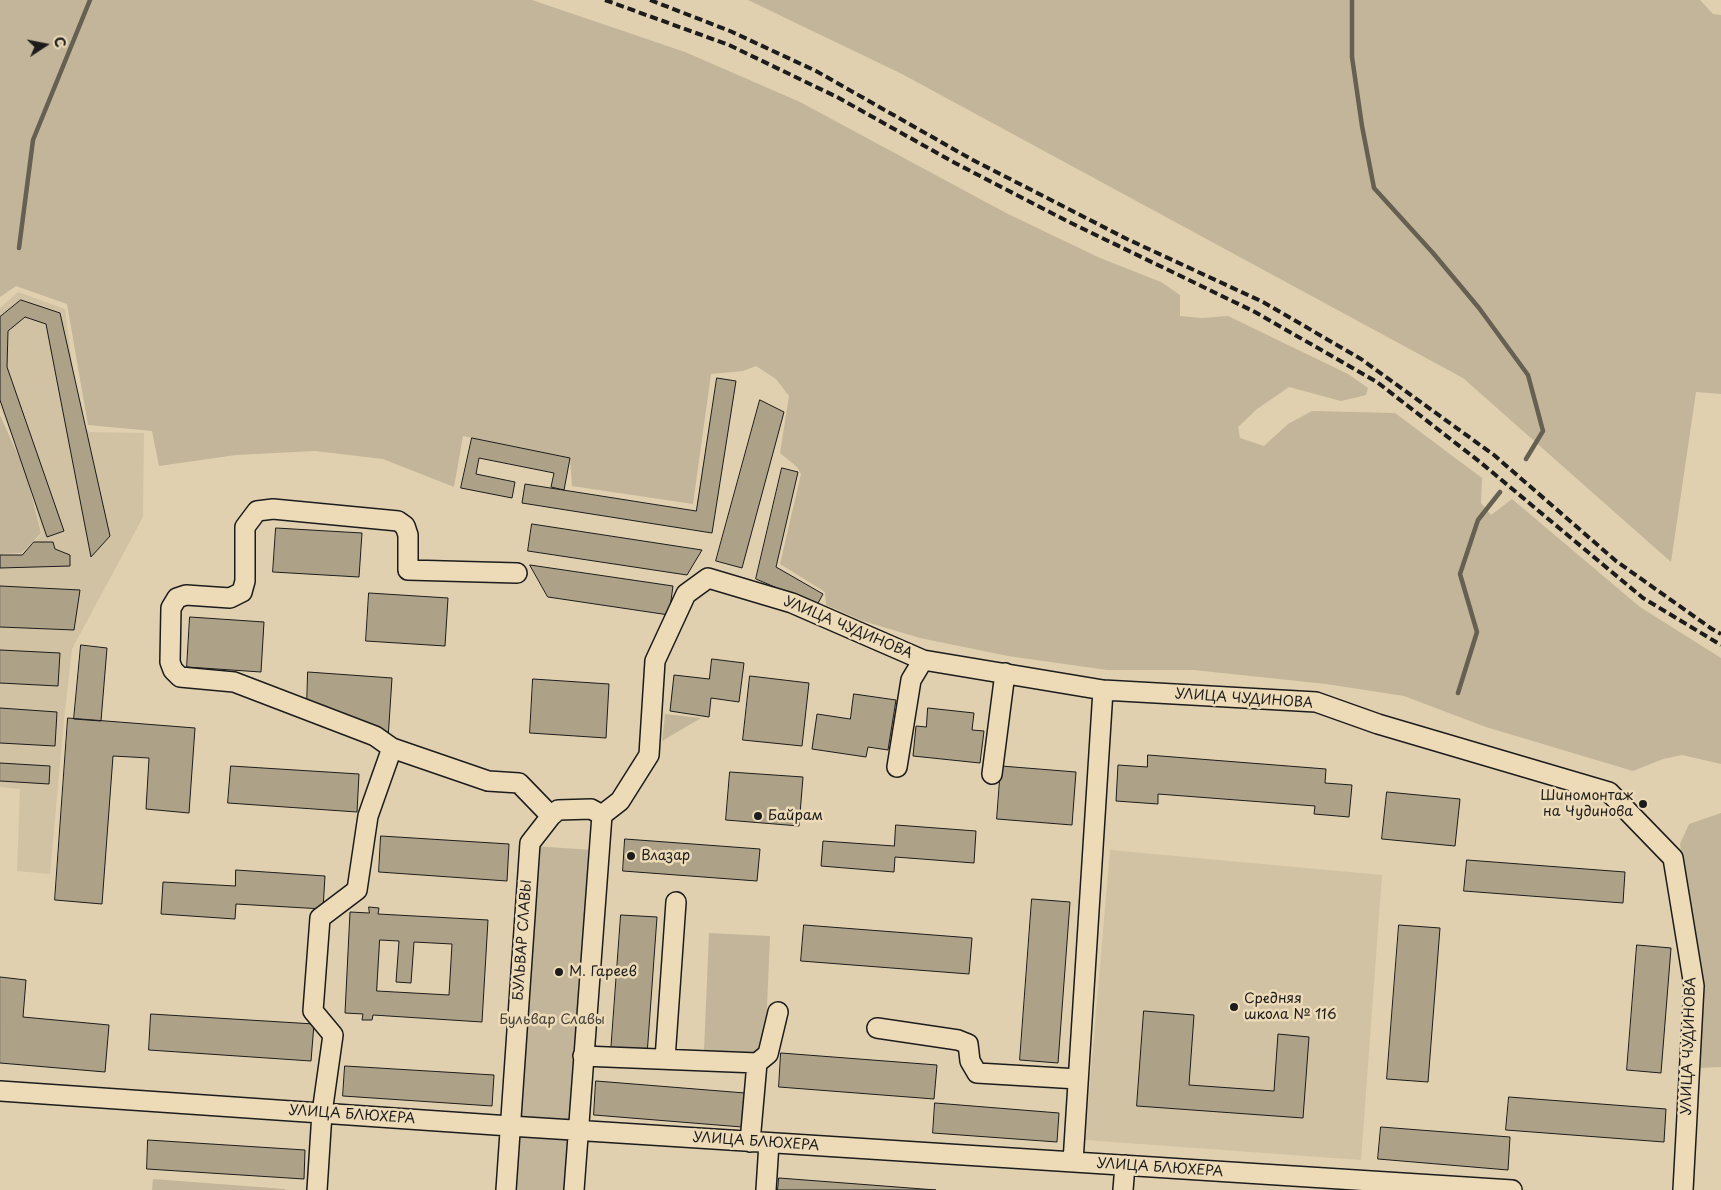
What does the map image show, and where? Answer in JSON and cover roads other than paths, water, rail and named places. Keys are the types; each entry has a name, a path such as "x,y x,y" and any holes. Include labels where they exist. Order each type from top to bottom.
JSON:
{"street":[{"path":"517,573 408,570 408,535 405,526 398,521 273,509 257,511 245,527 245,581 242,592 230,598 186,595 177,598 171,608 170,662 172,670 180,676 234,682 374,736 392,748 488,781 519,783 551,816 558,810 569,809 591,809 602,815 574,1190"},
{"name":"УЛИЦА ЧУДИНОВА","path":"602,815 620,801 650,755 655,661 686,594 708,578 792,603 923,660 1104,690 1316,702 1378,724 1609,792 1673,858 1694,986 1683,1190"},
{"path":"897,767 911,680 923,660"},
{"path":"992,774 1005,673"},
{"path":"1073,1162 1104,690"},
{"path":"317,1190 322,1113 333,1035 313,1010 320,918 358,890 368,816 392,748"},
{"name":"БУЛЬВАР СЛАВЫ","path":"506,1190 530,844 551,816"},
{"path":"665,1059 676,902"},
{"path":"583,1056 757,1063 768,1054 778,1012"},
{"path":"878,1028 958,1040 968,1044 970,1060 977,1073 1078,1079"},
{"path":"750,1142 757,1063"},
{"name":"УЛИЦА БЛЮХЕРА","path":"0,1091 578,1131 1512,1190"},
{"path":"766,1190 769,1143"},
{"path":"1123,1190 1125,1165"}],"waterway":[{"path":"19,248 33,140 90,0"},
{"path":"1352,0 1352,57 1362,126 1374,188 1433,253 1479,308 1528,375 1543,431 1526,459"},
{"path":"1458,693 1477,632 1460,574 1478,520 1500,492"}],"railway":[{"path":"605,0 729,45 837,97 955,163 1067,221 1255,312 1377,382 1480,462 1643,598 1721,645"},
{"path":"650,0 730,31 816,71 971,159 1127,239 1263,302 1361,359 1494,455 1616,561 1721,634"}],"place":[{"name":"Шиномонтаж на Чудинова","path":"1643,804"},
{"name":"Байрам","path":"758,816"},
{"name":"Влазар","path":"631,856"},
{"name":"М. Гареев","path":"559,972"},
{"name":"Средняя школа № 116","path":"1234,1007"}],"park label":[{"name":"Бульвар Славы","path":"552,1020"}]}
